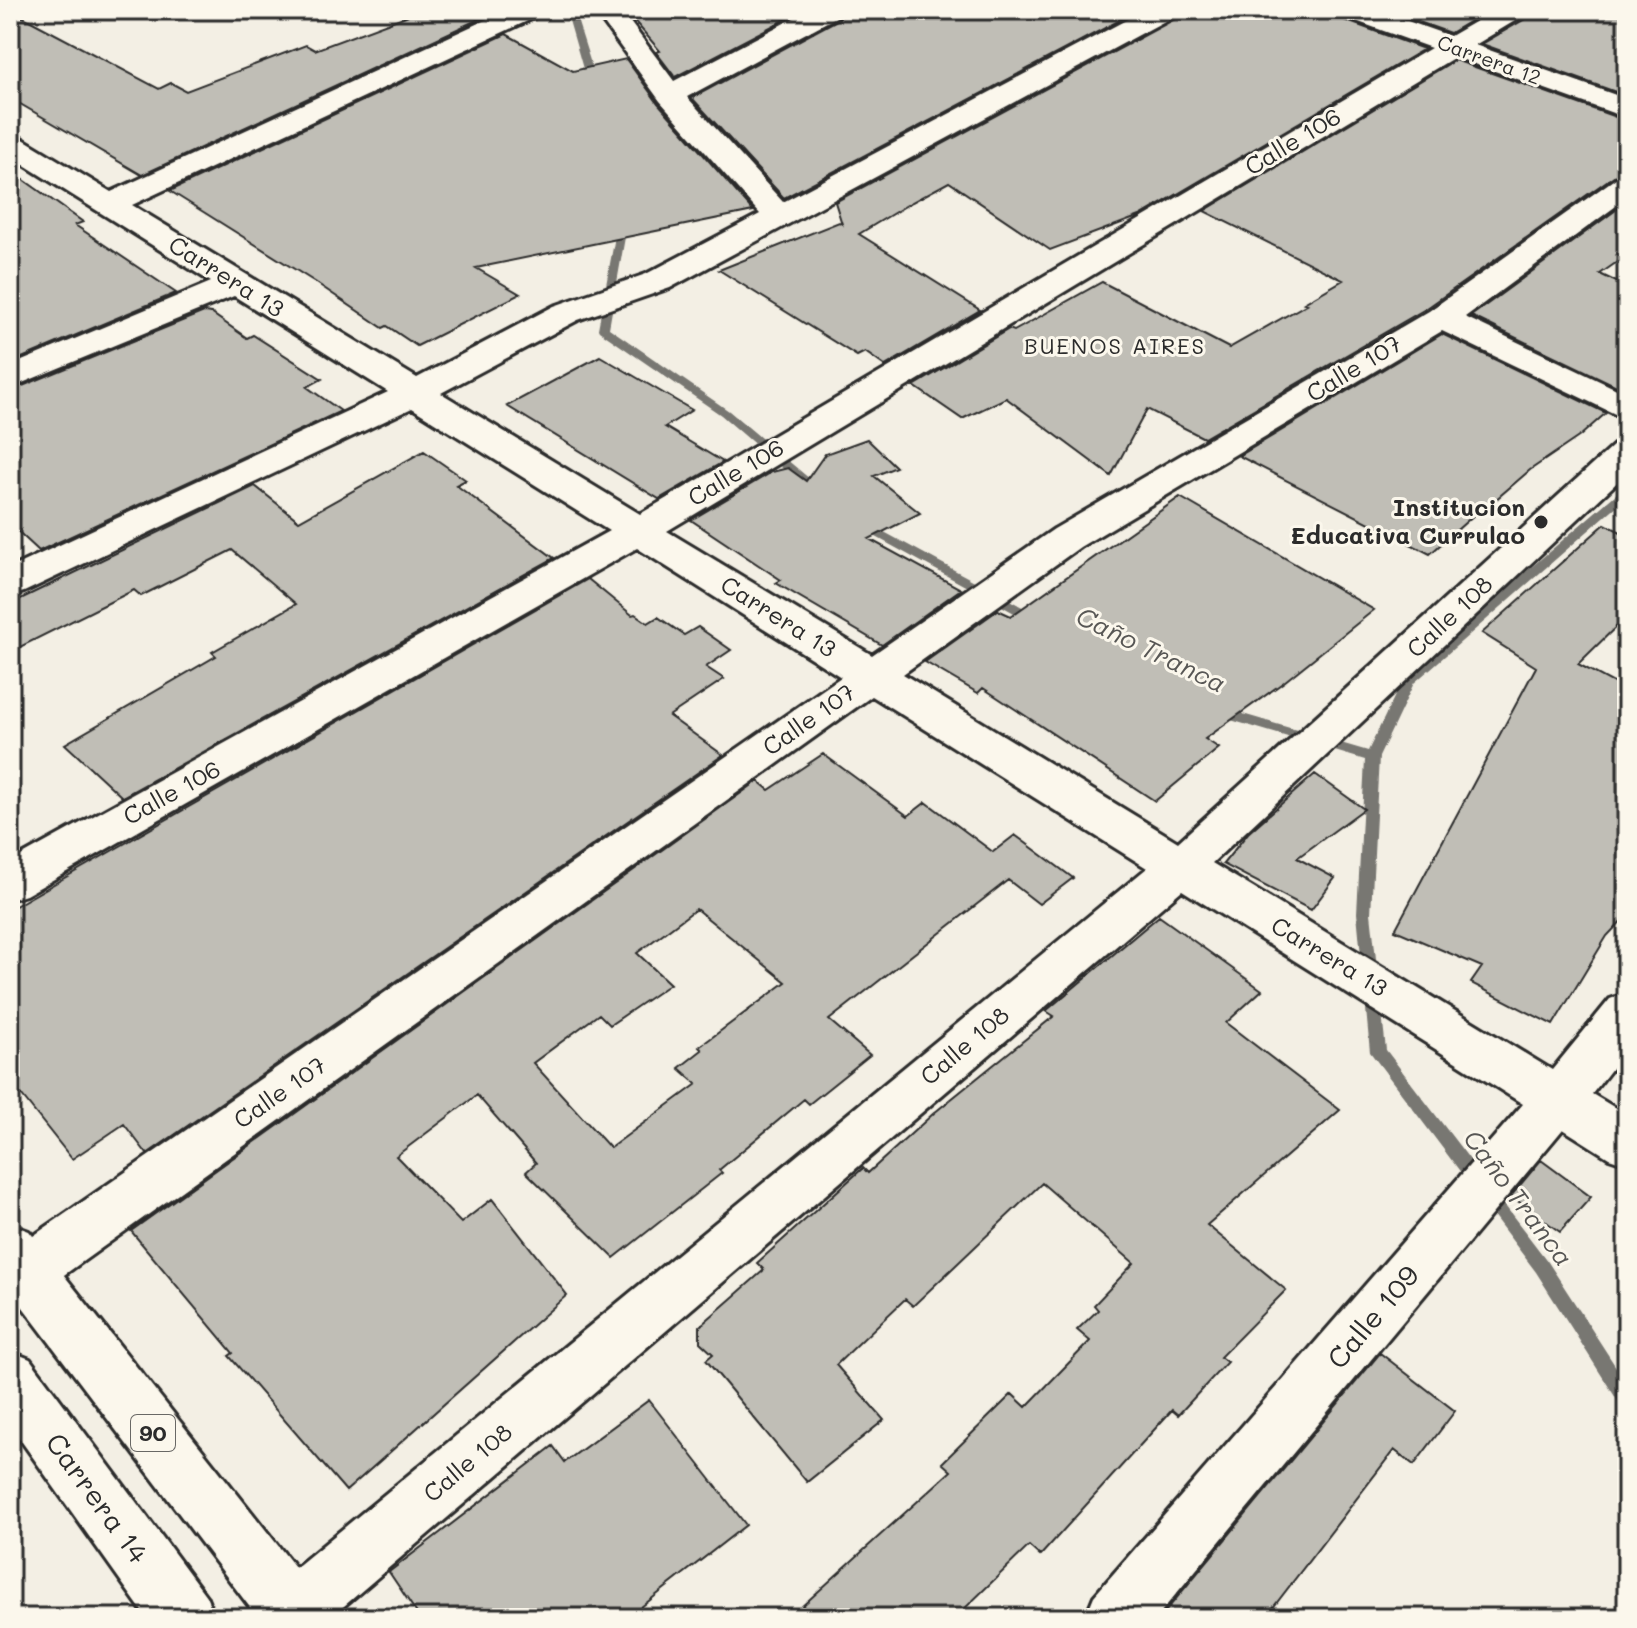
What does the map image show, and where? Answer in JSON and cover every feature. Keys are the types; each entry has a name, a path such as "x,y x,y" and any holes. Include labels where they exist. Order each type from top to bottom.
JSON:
{"street":[{"path":"607,10 670,95 779,216"},
{"path":"670,95 829,10"},
{"path":"10,583 415,393 566,313 658,281 1165,10"},
{"name":"Carrera 12","path":"1351,10 1627,109"},
{"name":"Calle 106","path":"10,883 639,531 1514,10"},
{"path":"109,204 525,12"},
{"name":"Carrera 13","path":"10,143 1627,1142"},
{"name":"Calle 107","path":"16,1267 1067,538 1441,318 1627,184"},
{"path":"10,378 237,283"},
{"path":"1441,318 1627,407"},
{"name":"Calle 108","path":"290,1616 1180,866 1627,453"},
{"name":"Calle 109","path":"1116,1618 1504,1163 1627,1013"},
{"name":"90","path":"16,1267 290,1616"},
{"name":"Carrera 14","path":"10,1378 184,1618"}],"building":[{"path":"10,10 159,89 171,83 186,91 306,45 315,50 422,10 462,10 479,19 142,175 10,98"},
{"path":"625,10 803,10 675,77 656,52 660,51"},
{"path":"845,10 1139,10 784,198 692,98 839,19"},
{"path":"1181,10 1335,10 1341,19 1424,49 1140,216 1050,250 949,182 912,202 859,234 980,310 885,366 865,352 857,356 719,270 839,222 842,224 835,202 1175,19"},
{"path":"1385,10 1489,10 1450,33"},
{"path":"1530,10 1627,10 1627,96 1482,44 1525,19"},
{"path":"506,34 573,71 626,59 658,103 753,211 476,268 520,294 417,346 387,326 383,328 170,191"},
{"path":"1455,60 1627,121 1627,172 1614,176 1427,308 1204,438 1147,409 1111,476 1006,398 962,419 914,386 1009,329 1014,331 1102,282 1229,348 1307,304 1304,303 1343,280 1204,211"},
{"path":"10,170 83,222 75,225 176,293 10,363"},
{"path":"1627,202 1627,255 1600,274 1627,287 1627,391 1471,316"},
{"path":"204,312 211,313 247,338 253,335 322,379 307,387 341,411 39,551 10,524 10,391"},
{"path":"1442,334 1606,413 1487,507 1484,506 1430,554 1239,456"},
{"path":"600,356 692,410 665,427 723,462 659,499 507,406"},
{"path":"867,439 896,467 874,476 920,513 869,539 961,589 882,645 776,583 781,580 691,520 772,472 788,468 806,481 825,454"},
{"path":"424,451 466,480 456,485 554,558 122,797 65,744 216,656 212,652 296,604 232,550 141,596 134,590 10,652 10,604 255,486 299,521"},
{"path":"1180,497 1374,610 1284,682 1205,739 1219,748 1155,801 983,688 978,693 925,662 998,610 1011,616"},
{"path":"1605,524 1627,535 1627,616 1578,664 1627,690 1627,915 1607,936 1553,1025 1471,983 1482,967 1395,930 1536,667 1482,633"},
{"path":"588,579 632,615 648,623 658,617 684,635 698,627 731,650 706,667 724,679 669,716 723,755 147,1154 124,1124 72,1159 10,1081 10,909"},
{"path":"823,754 908,816 926,802 993,852 1015,835 1073,878 1039,904 1008,880 829,1020 870,1055 809,1104 804,1099 719,1170 722,1173 614,1258 526,1172 536,1163 477,1095 396,1156 461,1223 492,1199 567,1295 346,1491 229,1356 233,1353 131,1231 758,781 769,790","holes":["696,909 786,982 699,1047 702,1050 679,1068 697,1084 610,1148 533,1063 599,1014 610,1025 670,984 637,953"]},
{"path":"1315,774 1364,809 1297,858 1335,878 1311,910 1223,864 1248,833"},
{"path":"1159,916 1262,990 1226,1023 1340,1110 1207,1225 1286,1290 1220,1357 1227,1362 1178,1415 1172,1410 1040,1556 1029,1546 955,1618 789,1618 951,1471 942,1463 1012,1394 1026,1407 1090,1341 1077,1330 1098,1310 1094,1305 1134,1263 1042,1183 913,1306 905,1299 836,1365 884,1420 807,1482 706,1360 713,1354 700,1342 700,1326 764,1270 757,1263 863,1168 868,1173 934,1113 1054,1016 1046,1011"},
{"path":"1541,1160 1591,1197 1560,1232 1511,1196"},
{"path":"1380,1353 1455,1411 1414,1465 1394,1450 1265,1618 1160,1618"},
{"path":"649,1400 746,1525 627,1618 420,1618 389,1572 553,1446 565,1462"}],"waterway":[{"name":"Caño Tranca","path":"570,10 593,86"},
{"name":"Caño Tranca","path":"623,220 603,329 725,413 813,488"},
{"path":"1372,757 1409,680 1627,491"},
{"name":"Caño Tranca","path":"862,524 1033,618"},
{"name":"Caño Tranca","path":"1219,712 1372,757"},
{"name":"Caño Tranca","path":"1372,757 1364,913 1378,1052 1542,1267 1627,1400"}],"place":[{"name":"Institucion Educativa Currulao","path":"1541,522"}],"district":[{"name":"BUENOS AIRES","path":"1115,346"}]}
